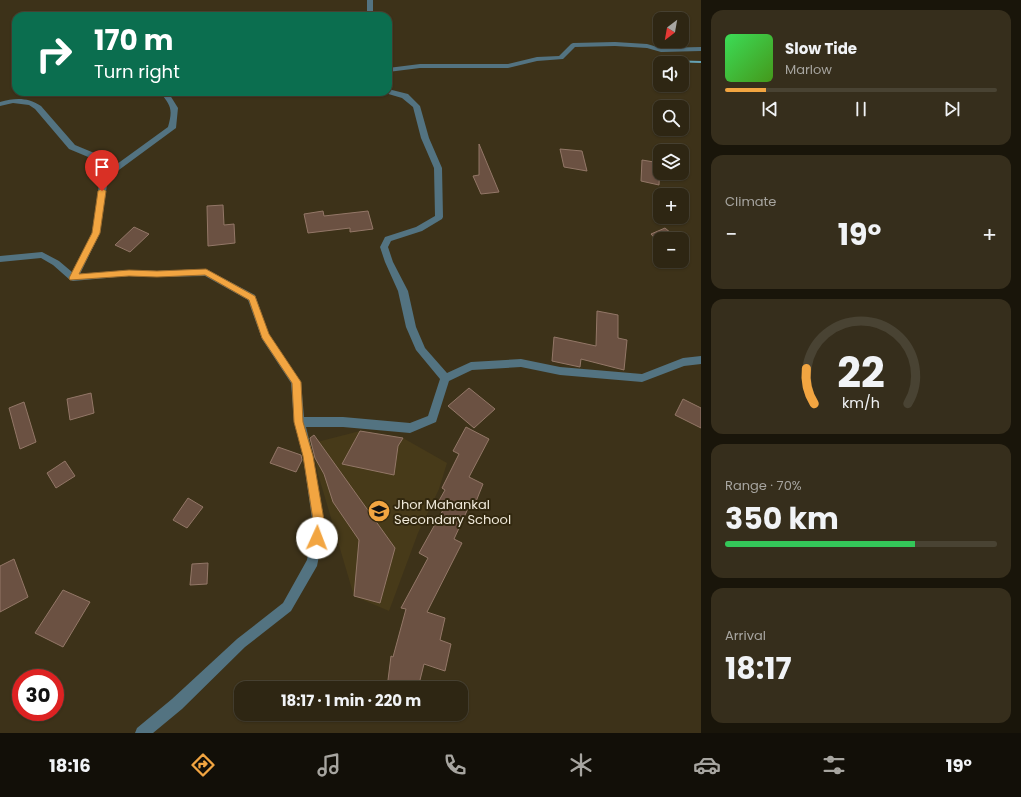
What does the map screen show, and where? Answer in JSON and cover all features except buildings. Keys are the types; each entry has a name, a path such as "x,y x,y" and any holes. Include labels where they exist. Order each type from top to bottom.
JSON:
{"street":[{"path":"370,0 370,12"},
{"path":"392,70 420,66 508,66 537,59 561,58 573,44 578,46 615,44 647,46 661,50 701,49"},
{"path":"392,92 405,96 416,106 425,138 438,168 439,217 419,229 388,239 384,247 389,262 403,291 411,327 421,350 445,378"},
{"path":"104,176 172,128 176,109 173,101 168,96"},
{"path":"0,104 10,101 25,100 35,103 57,132 73,148 96,157 104,176 96,233 73,278"},
{"path":"0,259 42,255 56,263 73,278 129,273 157,274 206,272 252,298 265,336 296,382 299,422 308,456 319,526 313,562 287,607 241,644 177,704 142,733"},
{"path":"299,422 343,422 410,428 432,419 445,378 471,366 521,363 560,372 642,378 683,362 701,360"}],"shaded area":[{"name":"Jhor Mahankal Secondary School","path":"360,431 403,438 447,463 439,489 418,533 389,611 354,596 318,474 313,449 317,442"}],"waterway":[{"path":"689,62 701,62"}],"place":[{"name":"Jhor Mahankal Secondary School","path":"379,511"}],"route":[{"path":"102,191 96,233 73,278 129,273 157,274 206,272 252,298 265,336 296,382 299,422 308,456 319,526 317,538"}]}
